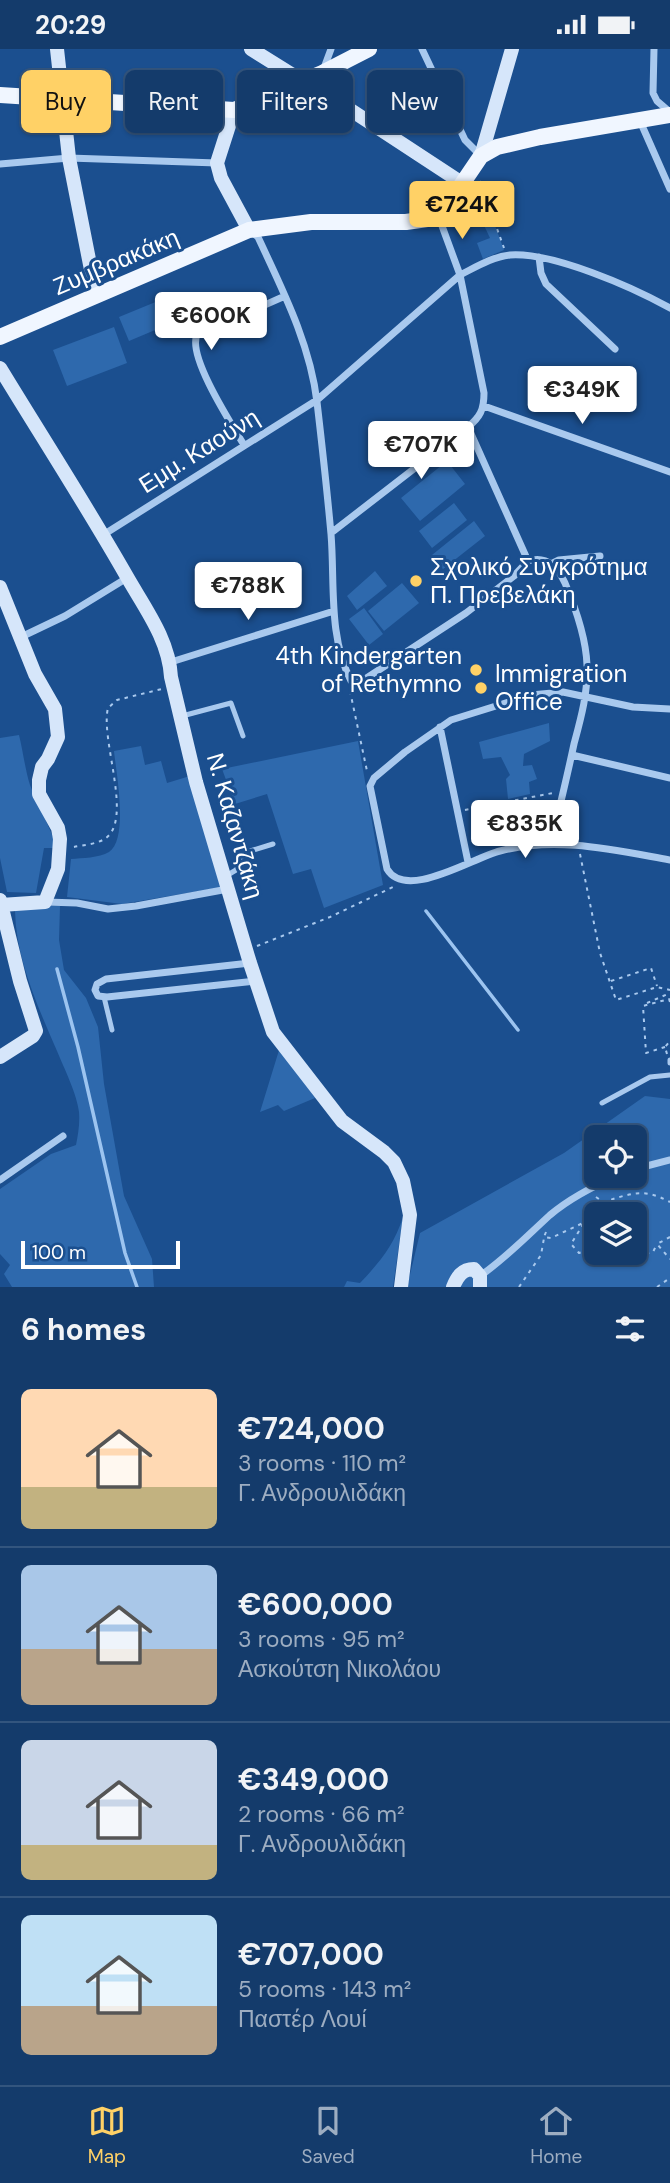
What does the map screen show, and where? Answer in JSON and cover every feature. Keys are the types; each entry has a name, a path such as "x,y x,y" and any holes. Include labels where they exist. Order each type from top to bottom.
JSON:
{"main road":[{"path":"329,70 369,49"},
{"path":"0,95 21,97"},
{"path":"111,103 237,109"},
{"path":"438,215 445,209 481,156 507,144 659,116"},
{"name":"Ζυμβρακάκη","path":"0,337 249,229 311,222 423,221 438,215"}],"street":[{"path":"57,49 59,70"},
{"path":"251,49 285,70"},
{"path":"324,70 331,49"},
{"path":"422,49 465,140 481,156 512,49"},
{"path":"654,49 653,93 657,101 670,189"},
{"path":"234,110 217,163 221,178 249,229 258,237 306,351 317,400 331,533 334,611 340,655 346,671 351,681 362,681 466,613 514,576 528,561 538,559 551,564 563,579 581,629 587,663 586,697 551,843"},
{"path":"353,111 462,183"},
{"path":"66,133 96,295"},
{"path":"0,165 69,157 217,163"},
{"path":"331,533 468,427 479,417 484,407 484,393 460,275 438,215"},
{"path":"507,256 539,257 608,279 670,308"},
{"name":"Εμμ. Καούνη","path":"103,535 317,400 460,275 484,262 507,256"},
{"path":"539,257 546,284 615,349"},
{"path":"244,445 218,403 194,342 197,335 285,296"},
{"name":"Ν. Καζαντζάκη","path":"0,368 162,637 196,782 273,1032 342,1121 394,1162 403,1181 410,1215 401,1287"},
{"path":"484,407 670,472"},
{"path":"468,427 528,561"},
{"path":"551,564 559,560 600,556"},
{"path":"20,638 127,578"},
{"path":"0,587 35,674 55,709 58,737 42,768 39,794 58,828 58,869 45,902"},
{"path":"170,662 334,611"},
{"path":"670,709 633,707 563,692 542,693 451,720 388,766 374,778 370,786 385,863 397,879 409,882 424,880 511,848 551,843 670,860"},
{"path":"440,727 468,862"},
{"path":"572,755 670,778"},
{"path":"1,1053 33,1037 36,1031 0,903 77,903 108,909 136,907 227,883"},
{"path":"248,957 102,980 95,990 98,996 104,997 256,981"},
{"path":"0,1179 63,1136"},
{"path":"647,1166 670,1160"},
{"path":"453,1287 457,1278 465,1271 474,1269 480,1281 551,1214 591,1188"}],"lane":[{"path":"182,716 231,703 243,736"},
{"path":"227,883 247,852 272,844"},
{"path":"104,997 113,1030"},
{"path":"602,1103 650,1077 670,1075"}],"path":[{"path":"483,186 507,256"},
{"path":"351,681 349,686 370,786"},
{"path":"59,850 102,840 113,829 116,799 106,736 108,708 117,700 174,686"},
{"path":"458,812 564,791"},
{"path":"578,846 600,953 616,1000 657,987 670,991"},
{"path":"248,957 387,890 397,879"},
{"path":"610,982 651,968 657,987"},
{"path":"643,1006 670,991"},
{"path":"643,1006 669,999 670,1002"},
{"path":"643,1006 646,1053 666,1047 670,1041"},
{"path":"666,1047 670,1062"},
{"path":"587,1190 603,1202 637,1192 655,1194 670,1202"},
{"path":"519,1287 541,1255 551,1214"},
{"path":"544,1237 551,1238 583,1223"},
{"path":"583,1223 571,1244 579,1252 584,1251"},
{"path":"647,1253 653,1252 657,1244 670,1237"},
{"path":"657,1244 670,1259"},
{"path":"657,1287 670,1278"}],"shaded area":[{"path":"490,212 504,250 483,259 477,243 490,238 480,217"},
{"path":"158,301 167,325 129,341 119,317"},
{"path":"114,327 127,363 67,386 53,350"},
{"path":"447,461 465,484 420,521 401,498"},
{"path":"454,503 467,520 432,548 419,531"},
{"path":"474,521 485,536 443,569 432,555"},
{"path":"375,571 387,586 357,610 347,596"},
{"path":"402,583 419,603 384,631 368,611"},
{"path":"364,608 383,634 369,645 349,619"},
{"path":"549,723 550,741 524,754 523,766 532,765 537,779 529,782 530,794 508,799 506,779 510,775 501,757 483,759 479,742"},
{"path":"19,735 30,785 57,848 44,848 36,893 7,892 0,858 0,738"},
{"path":"358,741 383,885 324,908 311,869 293,874 267,794 235,804 222,769"},
{"path":"141,746 145,765 161,761 167,783 190,776 223,887 122,904 67,897 71,859 100,855 109,852 115,845 120,804 114,751"},
{"path":"26,905 60,906 59,940 64,970 86,998 98,1027 104,1084 124,1196 152,1259 154,1287 12,1287 4,1274 10,1265 0,1254 0,1189 51,1154 76,1145 79,1125 76,1097 36,1000 19,947 15,911"},
{"path":"280,1047 315,1098 284,1111 278,1105 260,1112"},
{"path":"645,1096 670,1099 670,1287 407,1287 420,1233 564,1153 584,1139 584,1188 647,1188 647,1125 604,1125"},
{"path":"403,1217 393,1287 344,1287 347,1281 360,1283 374,1268 391,1245"}],"waterway":[{"path":"426,911 518,1030"},
{"path":"57,969 78,1047 125,1253 137,1287"}],"place":[{"name":"Σχολικό Συγκρότημα Π. Πρεβελάκη","path":"416,581"},
{"name":"4th Kindergarten of Rethymno","path":"476,670"},
{"name":"Immigration Office","path":"481,688"}]}
